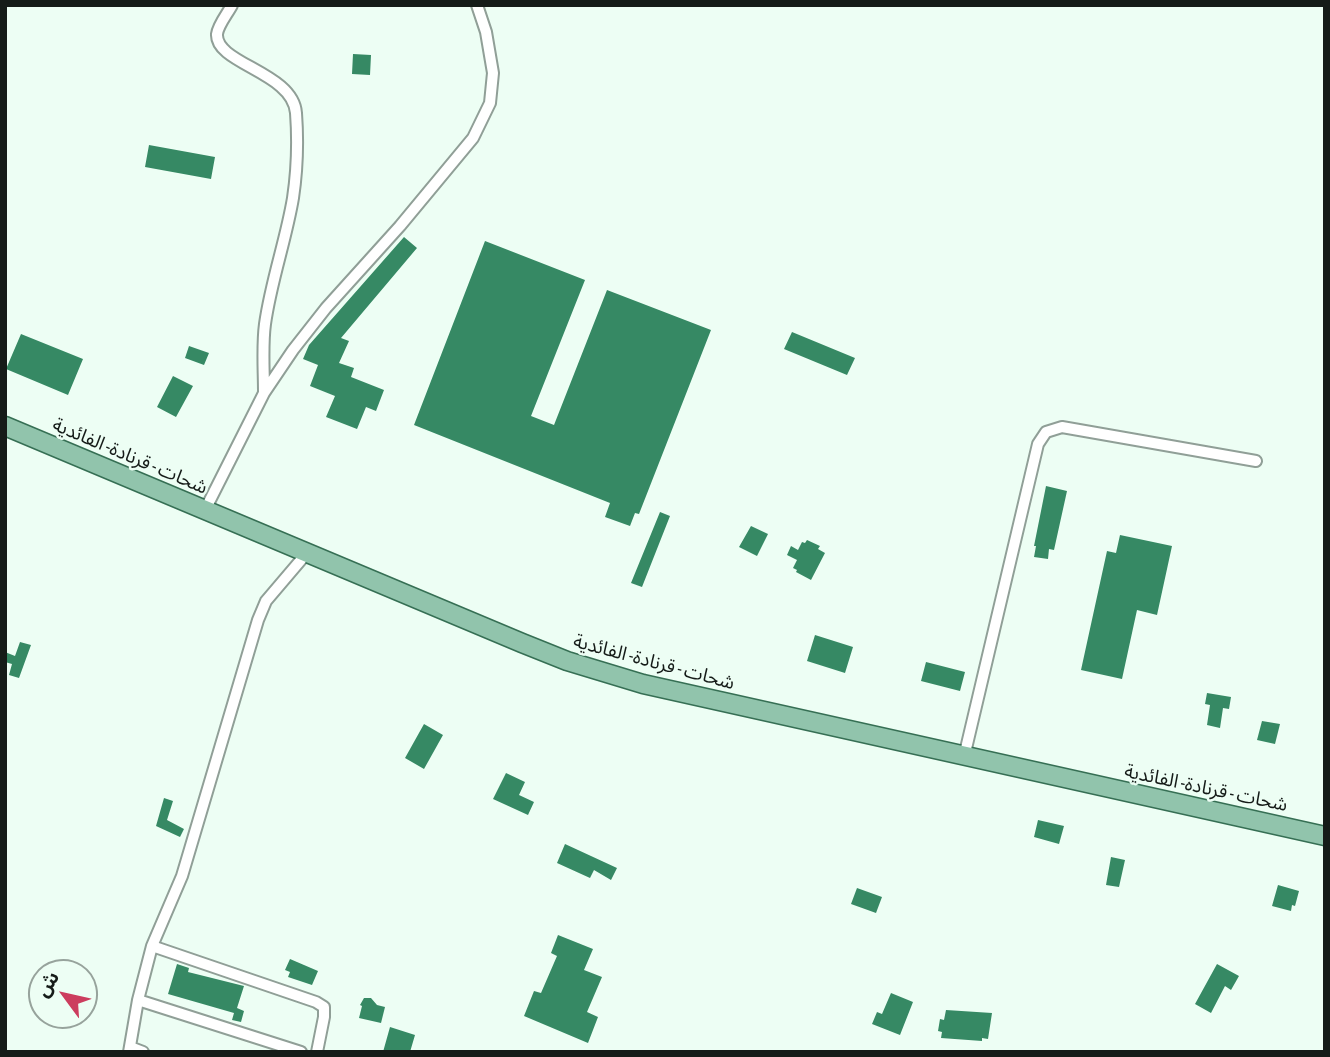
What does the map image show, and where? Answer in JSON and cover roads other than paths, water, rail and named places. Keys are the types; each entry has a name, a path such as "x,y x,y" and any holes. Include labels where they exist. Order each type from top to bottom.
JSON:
{"main road":[{"name":"شحات - قرنادة- الفائدية","path":"5,426 522,643 631,681 1325,836"}],"street":[{"path":"232,5 217,32 219,43 226,51 278,83 289,93 296,105 293,197 265,324 264,393"},
{"path":"205,510 264,393 293,350 473,138 490,103 493,73 486,32 477,5"},
{"path":"964,757 1038,444 1045,432 1062,427 1256,461"},
{"path":"143,1052 129,1049 152,946 181,876 258,620 266,601 306,554"},
{"path":"152,946 324,1007 317,1052"},
{"path":"138,1000 301,1052"}]}
